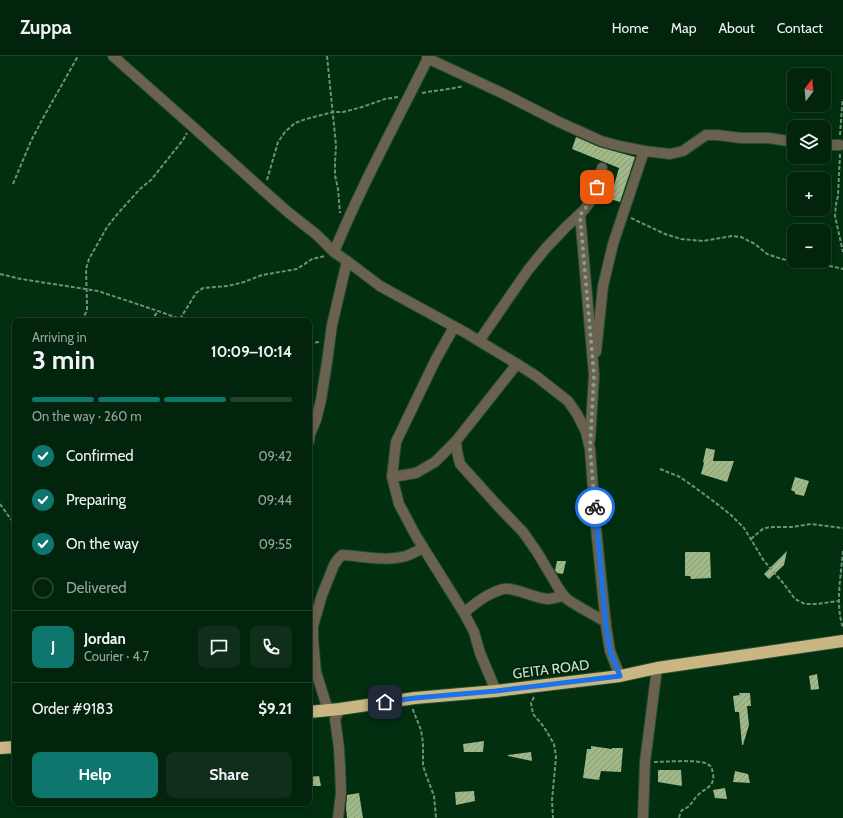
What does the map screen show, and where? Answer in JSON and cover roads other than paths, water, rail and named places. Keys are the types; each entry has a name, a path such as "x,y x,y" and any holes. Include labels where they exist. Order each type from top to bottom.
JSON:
{"highway":[{"name":"GEITA ROAD","path":"312,712 415,698 496,691 620,676 657,668 843,641"},
{"path":"0,748 12,747"}],"street":[{"path":"113,56 264,191 347,262 380,286 517,364 536,376 568,401 577,414 586,432 590,449"},
{"path":"334,252 363,188 428,57 559,122 601,141 644,151 670,154 683,151 706,135 741,138 769,138 787,141"},
{"path":"831,145 840,145"},
{"path":"620,676 610,651 606,622 596,528 590,449 594,375 603,286 613,244 644,151"},
{"path":"479,341 528,270 546,248 580,215 591,201 597,187 602,168"},
{"path":"580,215 594,375"},
{"path":"312,429 316,420 328,362 332,325 347,262"},
{"path":"454,327 435,361 396,442 392,477 399,504 423,548 464,613 474,632 480,653 496,691"},
{"path":"392,477 416,473 435,462 456,442 517,364"},
{"path":"456,442 456,451 460,464 523,532 564,596 568,600 606,622"},
{"path":"338,818 340,767 334,709 316,672 313,640 313,626 322,595 334,565 342,556 394,558 406,556 423,548"},
{"path":"464,613 474,604 504,589 515,590 548,599 564,596"},
{"path":"642,818 645,762 657,668"}]}
